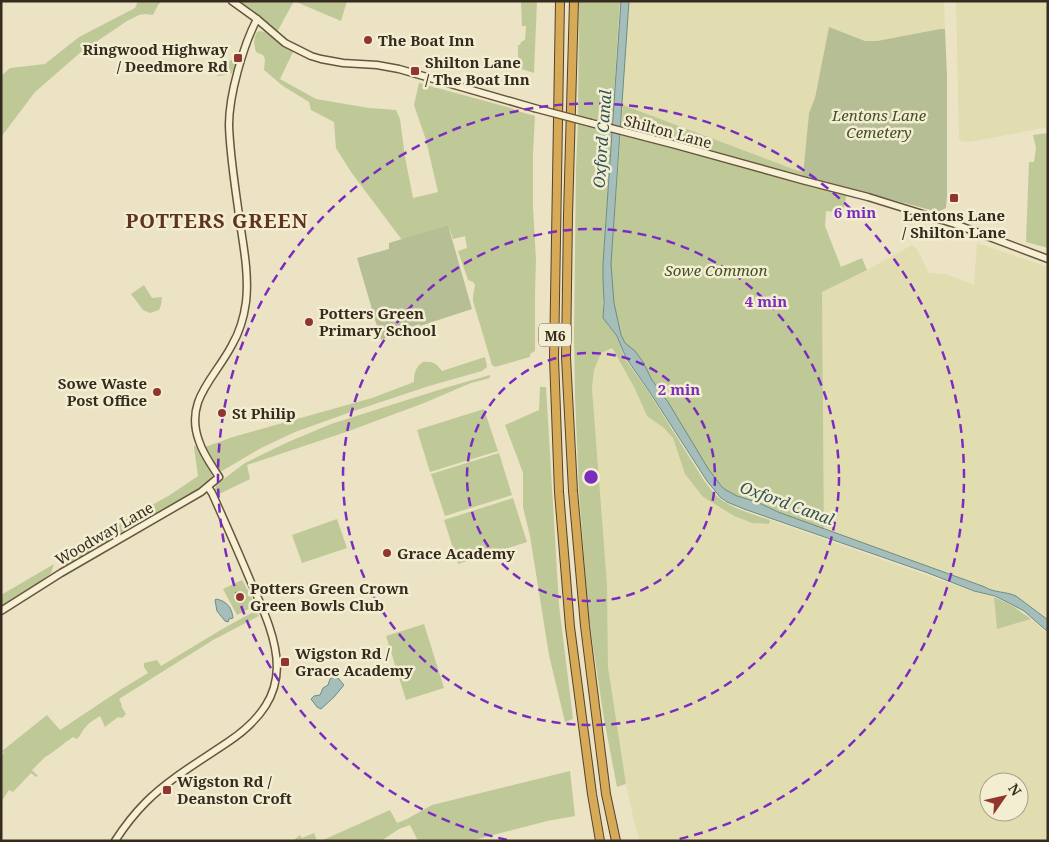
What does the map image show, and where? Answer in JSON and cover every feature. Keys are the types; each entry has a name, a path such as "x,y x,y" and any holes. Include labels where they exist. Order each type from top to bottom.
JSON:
{"highway":[{"name":"M6","path":"560,1 554,358 559,492 570,628 592,794 601,841"},
{"name":"M6","path":"574,1 566,357 573,491 585,626 606,794 618,841"}],"street":[{"name":"Shilton Lane","path":"232,1 286,43 302,52 322,59 399,69 534,108 868,197 955,224 1048,258"},
{"name":"Woodway Lane","path":"1,611 61,572 208,487 219,477 199,443 195,422 198,400 236,338 246,302 247,272 229,124 232,97 239,69 257,19"},
{"path":"115,841 134,815 153,796 246,728 260,714 273,689 277,665 276,648 272,633 258,597 208,487"}],"shaded area":[{"path":"625,1 944,1 945,29 877,41 865,41 829,28 815,98 809,113 804,172 619,104"},
{"path":"956,1 1048,1 1048,127 981,140 961,141 959,138"},
{"path":"977,243 1048,267 1048,620 1010,593 991,590 824,528 822,292 912,245 917,249 929,273 946,274 974,285"},
{"path":"611,348 635,389 647,416 664,428 673,438 685,474 703,497 733,516 752,523 769,524 770,520 974,592 994,597 997,629 1031,619 1048,634 1048,841 640,841 626,784 608,667 607,584 592,388 594,370 601,353"}],"green space":[{"path":"138,1 162,1 153,15 139,15 127,21 81,52 35,92 1,137 1,76 10,68 45,64 79,37 135,8"},
{"path":"238,1 294,1 277,32"},
{"path":"294,1 347,1 341,21"},
{"path":"521,1 537,1 534,73 518,68 518,45 525,40 526,26 522,26"},
{"path":"579,1 620,1 603,264 603,318 617,336 625,359 648,391 713,492 730,505 770,520 769,524 752,523 734,516 703,497 685,474 673,438 664,428 647,416 635,389 612,348 601,353 594,370 592,388 607,584 608,667 626,784 617,787 604,719 589,619 579,492 574,337"},
{"name":"Lentons Lane Cemetery","path":"829,27 865,41 877,41 945,29 947,77 946,208 938,212 803,176 809,113 815,98"},
{"path":"257,32 265,32 293,52 280,79 316,99 369,108 396,110 400,119 413,198 438,192 426,140 414,105 419,83 535,116 533,207 536,260 535,351 530,354 530,357 495,367 492,365 473,301 475,285 468,280 458,251 467,248 465,236 453,239 448,225 402,240 351,172 336,148 334,122 311,110 309,102 283,86 264,70 265,59 263,55 256,52 254,44"},
{"path":"238,55 232,73 217,76 223,66"},
{"name":"Sowe Common","path":"623,105 804,172 802,180 847,192 843,213 826,211 825,226 841,267 862,258 867,270 822,292 824,533 724,494 624,346 608,300"},
{"path":"1048,133 1048,248 1026,242 1029,162 1034,162 1036,148 1033,135"},
{"path":"448,225 472,309 420,326 419,324 381,340 357,258 389,249 389,243"},
{"path":"144,285 152,298 162,297 159,310 150,313 143,310 131,294"},
{"path":"485,357 487,367 482,371 429,386 295,432 261,448 222,471 219,470 205,447 233,437 372,398 414,382 418,366 423,362 434,364 442,371"},
{"path":"490,375 490,378 471,383 349,431 247,465 250,479 217,495 215,489 217,484 245,463 288,442 331,424"},
{"path":"540,387 546,387 559,605 573,719 565,722 549,655 530,536 523,507 523,473 505,425 539,410"},
{"path":"484,409 498,451 430,472 417,430"},
{"path":"195,445 212,474 212,478 208,483 188,497 68,565 62,563 58,557 170,495 198,476"},
{"path":"499,453 512,495 445,516 431,474"},
{"path":"513,498 527,542 458,564 444,520"},
{"path":"337,519 347,548 302,563 292,535"},
{"path":"54,564 51,573 34,587 1,607 1,595"},
{"name":"Potters Green Crown Green Bowls Club","path":"242,580 256,605 237,615 223,589"},
{"path":"994,597 1013,606 1031,619 997,629"},
{"path":"257,610 259,616 213,640 119,699 126,714 122,718 118,717 105,727 100,716 91,722 77,739 73,737 45,757 32,770 38,776 36,777 31,773 13,792 9,790 1,804 1,756 4,753 2,751 47,715 60,730 148,673 144,663 157,660 161,666"},
{"path":"424,624 444,688 406,700 386,636"},
{"path":"570,771 575,816 547,821 470,841 418,841 410,825 399,829 381,841 321,841 390,810 397,823 432,805"},
{"path":"314,833 317,841 293,841 300,835 302,838"}],"water":[{"path":"621,1 629,1 611,264 614,303 621,335 625,343 635,351 643,362 652,380 668,402 709,470 722,487 737,496 992,590 1016,596 1048,620 1048,632 1024,611 995,596 974,591 928,573 744,509 720,497 707,481 626,358 617,336 603,318 603,264"},
{"path":"216,599 223,601 230,608 233,618 229,619 228,622 217,611"},
{"path":"333,677 338,678 344,685 321,709 311,699 314,696 320,695 323,688 328,685"}],"place":[{"name":"The Boat Inn","path":"368,40"},
{"name":"Ringwood Highway / Deedmore Rd","path":"238,58"},
{"name":"Shilton Lane / The Boat Inn","path":"415,71"},
{"name":"Lentons Lane / Shilton Lane","path":"954,198"},
{"name":"Potters Green Primary School","path":"309,322"},
{"name":"Sowe Waste Post Office","path":"157,392"},
{"name":"St Philip","path":"222,413"},
{"name":"Grace Academy","path":"387,553"},
{"name":"Potters Green Crown Green Bowls Club","path":"240,597"},
{"name":"Wigston Rd / Grace Academy","path":"285,662"},
{"name":"Wigston Rd / Deanston Croft","path":"167,790"}],"district":[{"name":"POTTERS GREEN","path":"217,220"}],"water label":[{"name":"Oxford Canal","path":"602,139"},
{"name":"Oxford Canal","path":"787,503"}]}
